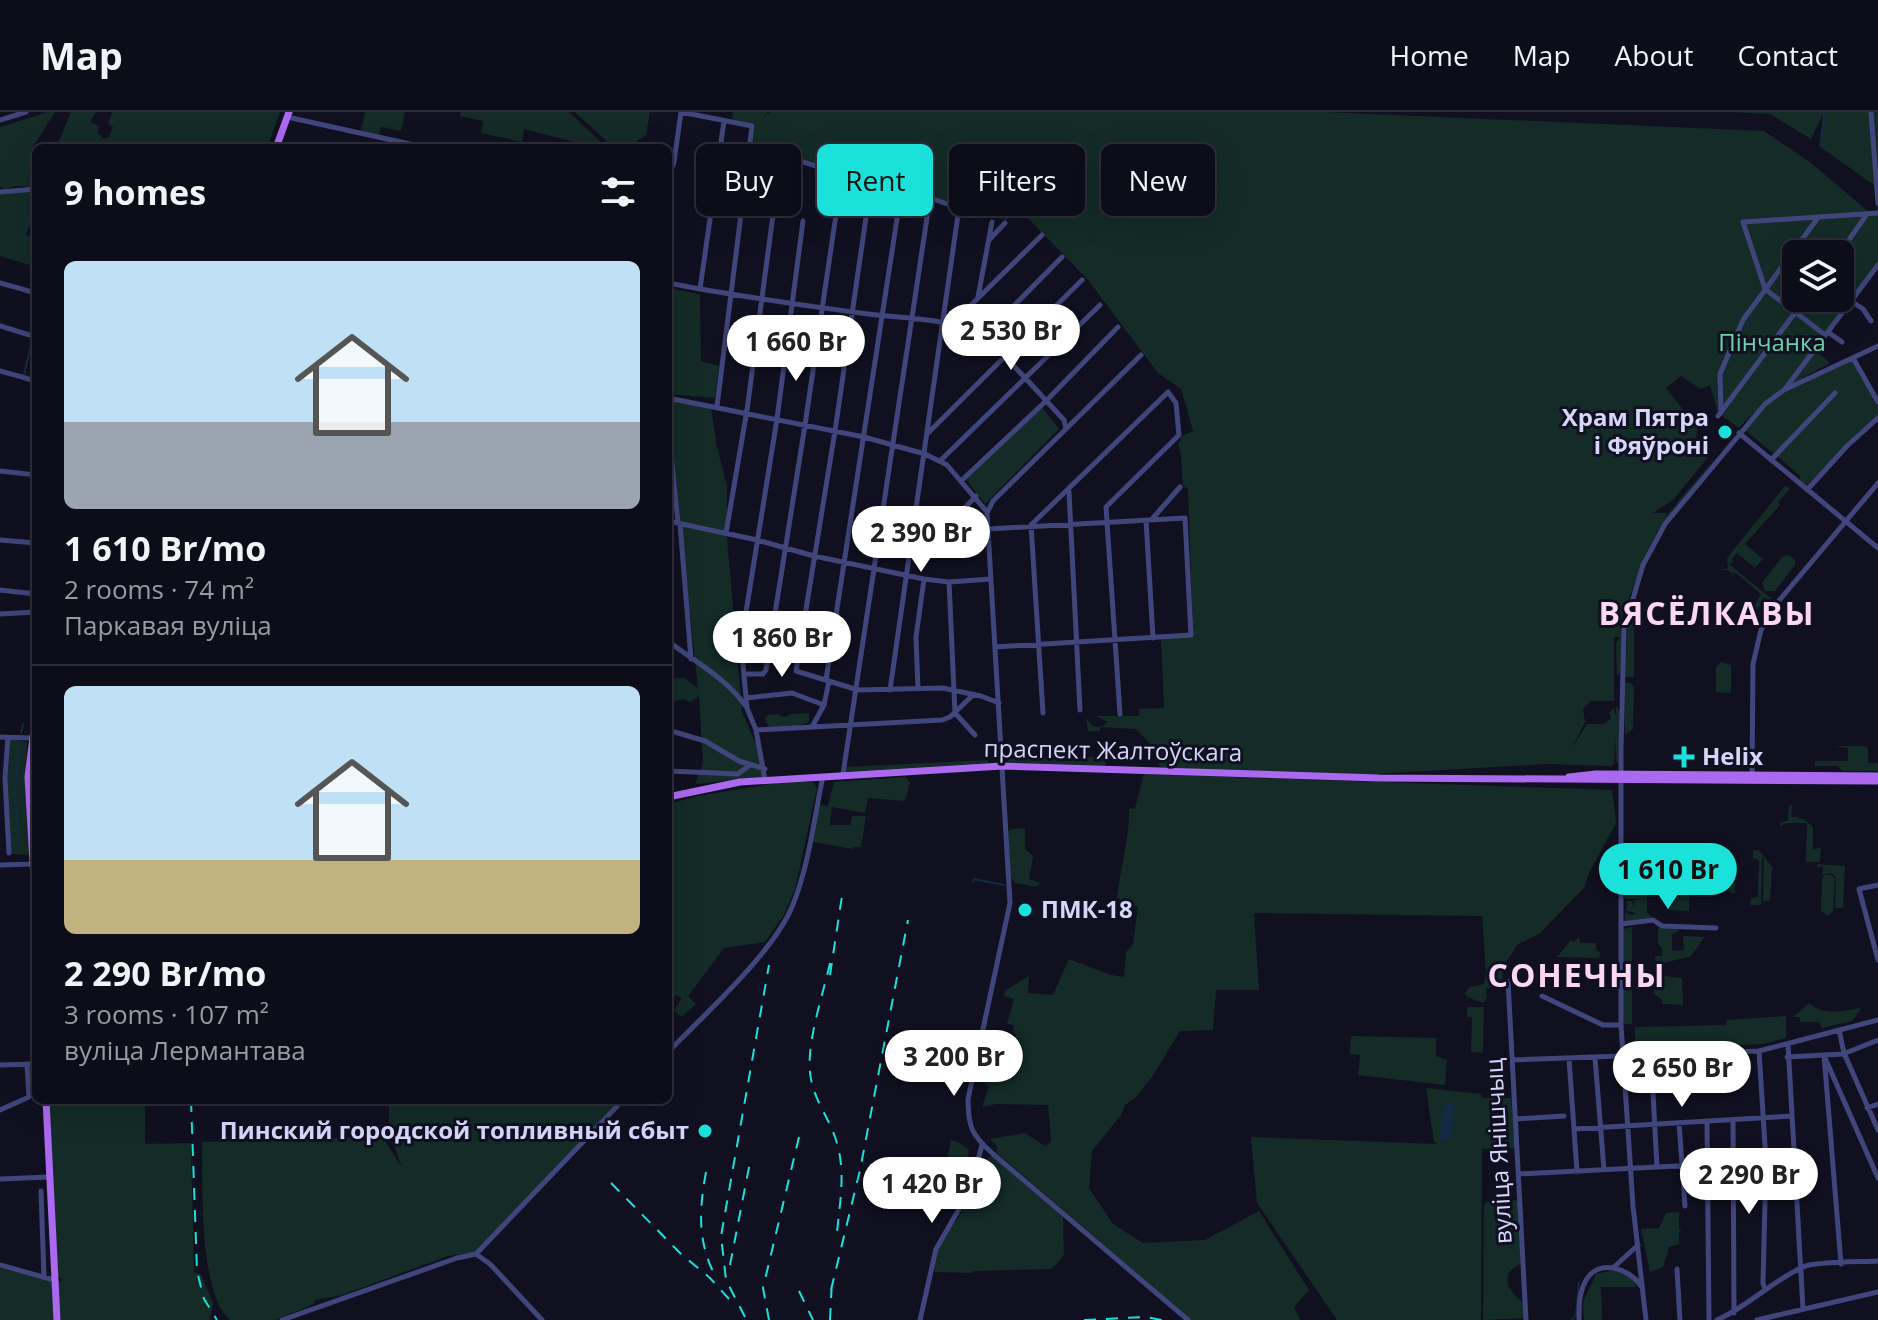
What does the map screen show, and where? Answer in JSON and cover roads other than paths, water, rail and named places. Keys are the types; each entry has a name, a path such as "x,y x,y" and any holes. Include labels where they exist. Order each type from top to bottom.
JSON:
{"main road":[{"path":"277,144 288,115"},
{"path":"32,756 28,777 32,835"},
{"name":"праспект Жалтоўскага","path":"672,794 740,782 1002,766 1379,778 1878,778"},
{"path":"46,1104 57,1320"}],"street":[{"path":"0,120 26,112"},
{"path":"672,167 681,112 752,126 750,144"},
{"path":"1871,112 1878,203"},
{"path":"288,115 394,144"},
{"path":"700,289 724,121"},
{"path":"0,192 32,189"},
{"path":"890,690 959,208 933,199"},
{"path":"1842,342 1795,313 1765,289 1743,222 1878,213"},
{"path":"1849,240 1867,214"},
{"path":"717,406 741,216"},
{"path":"726,533 747,413 773,216"},
{"path":"744,674 763,674 766,670 836,216"},
{"path":"866,216 796,671 858,690 943,688 999,703"},
{"path":"812,727 824,705 898,216"},
{"path":"843,774 927,216"},
{"path":"1795,313 1720,414 1720,374 1743,320 1818,218"},
{"path":"765,780 756,730 747,708 741,643 777,419 803,221"},
{"path":"978,297 992,222"},
{"path":"988,241 1005,223"},
{"path":"959,327 967,309 1042,235"},
{"path":"982,338 1062,257"},
{"path":"1854,299 1878,265"},
{"path":"927,434 1082,280"},
{"path":"0,283 32,292"},
{"path":"672,284 959,327 982,338 1004,357 1064,420 1066,429"},
{"path":"1854,303 1863,309 1871,321"},
{"path":"940,461 1100,305"},
{"path":"1784,390 1844,312"},
{"path":"0,326 32,336"},
{"path":"962,480 1046,401 1118,327"},
{"path":"1646,1320 1630,1169 1621,1025 1623,642 1634,590 1649,552 1665,524 1765,404 1784,390 1878,346"},
{"path":"987,513 993,501 1141,355"},
{"path":"1853,358 1878,402"},
{"path":"0,371 32,380"},
{"path":"1031,525 1168,392 1176,403 1179,435 1106,507 1120,714"},
{"path":"1771,460 1835,393"},
{"path":"672,399 864,437 925,454 940,461 962,480 987,513 1009,909 968,1099 970,1126 982,1145 1188,1320"},
{"path":"1807,490 1854,438 1878,418"},
{"path":"1739,433 1878,548"},
{"path":"0,471 32,475"},
{"path":"672,482 679,523 691,659"},
{"path":"1751,779 1753,664 1761,630 1777,603 1878,483"},
{"path":"1153,638 1149,519 1180,487"},
{"path":"1069,491 1080,710"},
{"path":"918,557 976,496"},
{"path":"988,529 1185,518 1191,635 995,647"},
{"path":"672,522 924,579 949,582 991,579"},
{"path":"1031,525 1043,713"},
{"path":"0,540 32,543"},
{"path":"918,689 916,637 924,579"},
{"path":"949,582 955,713 975,735"},
{"path":"0,590 32,594"},
{"path":"0,614 32,612"},
{"path":"672,644 706,667 747,708"},
{"path":"746,698 792,693 824,705"},
{"path":"756,730 942,720 955,713 974,694"},
{"path":"672,731 705,741 739,761 765,769"},
{"path":"0,737 32,738"},
{"path":"8,737 2,778 3,817 9,853"},
{"path":"672,771 738,774 751,765"},
{"path":"672,1048 756,960 791,909 810,845 823,776"},
{"path":"0,865 32,864"},
{"path":"1878,885 1859,889 1870,917 1878,960"},
{"path":"1621,924 1653,920 1662,926 1716,928"},
{"name":"вуліца Янішчыц","path":"1508,981 1526,1320"},
{"path":"1542,996 1603,1025 1621,1025"},
{"path":"1512,1060 1759,1051 1878,1020"},
{"path":"1839,1030 1844,1053 1878,1130"},
{"path":"1787,1057 1844,1053 1878,1040"},
{"path":"1788,1044 1803,1309"},
{"path":"1759,1051 1766,1161 1765,1289"},
{"path":"1824,1055 1878,1178"},
{"path":"1824,1055 1841,1264"},
{"path":"1651,1056 1657,1167"},
{"path":"1595,1058 1604,1170"},
{"path":"1569,1059 1577,1172"},
{"path":"0,1110 29,1097 27,1064"},
{"path":"0,1065 32,1064"},
{"path":"282,1320 476,1254 619,1104"},
{"path":"1867,1108 1878,1104"},
{"path":"1515,1119 1564,1116"},
{"path":"1574,1129 1792,1116"},
{"path":"1733,1120 1734,1313"},
{"path":"1707,1122 1709,1320"},
{"path":"1679,1123 1685,1206"},
{"path":"920,1320 936,1249 970,1190 982,1145"},
{"path":"1518,1174 1794,1160"},
{"path":"0,1179 49,1177"},
{"path":"41,1191 44,1277"},
{"path":"41,1217 52,1216"},
{"path":"1613,1267 1638,1245"},
{"path":"476,1254 490,1264 542,1320"},
{"path":"1717,1320 1734,1313 1765,1289 1805,1265 1878,1261"},
{"path":"0,1265 55,1280"},
{"path":"1579,1320 1580,1295 1587,1278 1598,1269 1613,1267 1629,1273 1643,1287"},
{"path":"1677,1269 1680,1320"},
{"path":"1757,1320 1878,1292"}],"water":[{"path":"1444,1103 1455,1105 1451,1140 1439,1139"}],"waterway":[{"path":"1823,140 1824,112"},
{"path":"30,217 23,236 32,240"},
{"path":"24,374 32,342"},
{"path":"21,733 23,724"},
{"path":"19,742 15,792 19,846"},
{"path":"973,882 974,879 1004,885"},
{"path":"31,937 32,955"},
{"path":"1663,1249 1680,1230"},
{"path":"1572,1320 1576,1315 1579,1282"}],"railway":[{"path":"830,975 842,896"},
{"path":"831,1290 860,1170 908,920"},
{"path":"830,963 813,1032 810,1072 814,1090 839,1151 841,1186 837,1232"},
{"path":"745,1317 726,1280 721,1236 769,965"},
{"path":"191,1104 197,1271 204,1299 217,1320"},
{"path":"769,1320 763,1288 799,1137"},
{"path":"730,1265 750,1162"},
{"path":"706,1172 701,1227 706,1253 717,1279"},
{"path":"611,1183 729,1299"},
{"path":"830,1320 832,1280"},
{"path":"799,1291 813,1320"},
{"path":"1084,1320 1145,1317 1162,1320"}],"place":[{"name":"Храм Пятра і Фяўроні","path":"1725,432"},
{"name":"Helix","path":"1684,757"},
{"name":"ПМК-18","path":"1025,910"},
{"name":"Пинский городской топливный сбыт","path":"705,1131"}],"district":[{"name":"ВЯСЁЛКАВЫ","path":"1707,614"},
{"name":"СОНЕЧНЫ","path":"1577,976"}],"park label":[{"name":"Пінчанка","path":"1772,343"}]}
